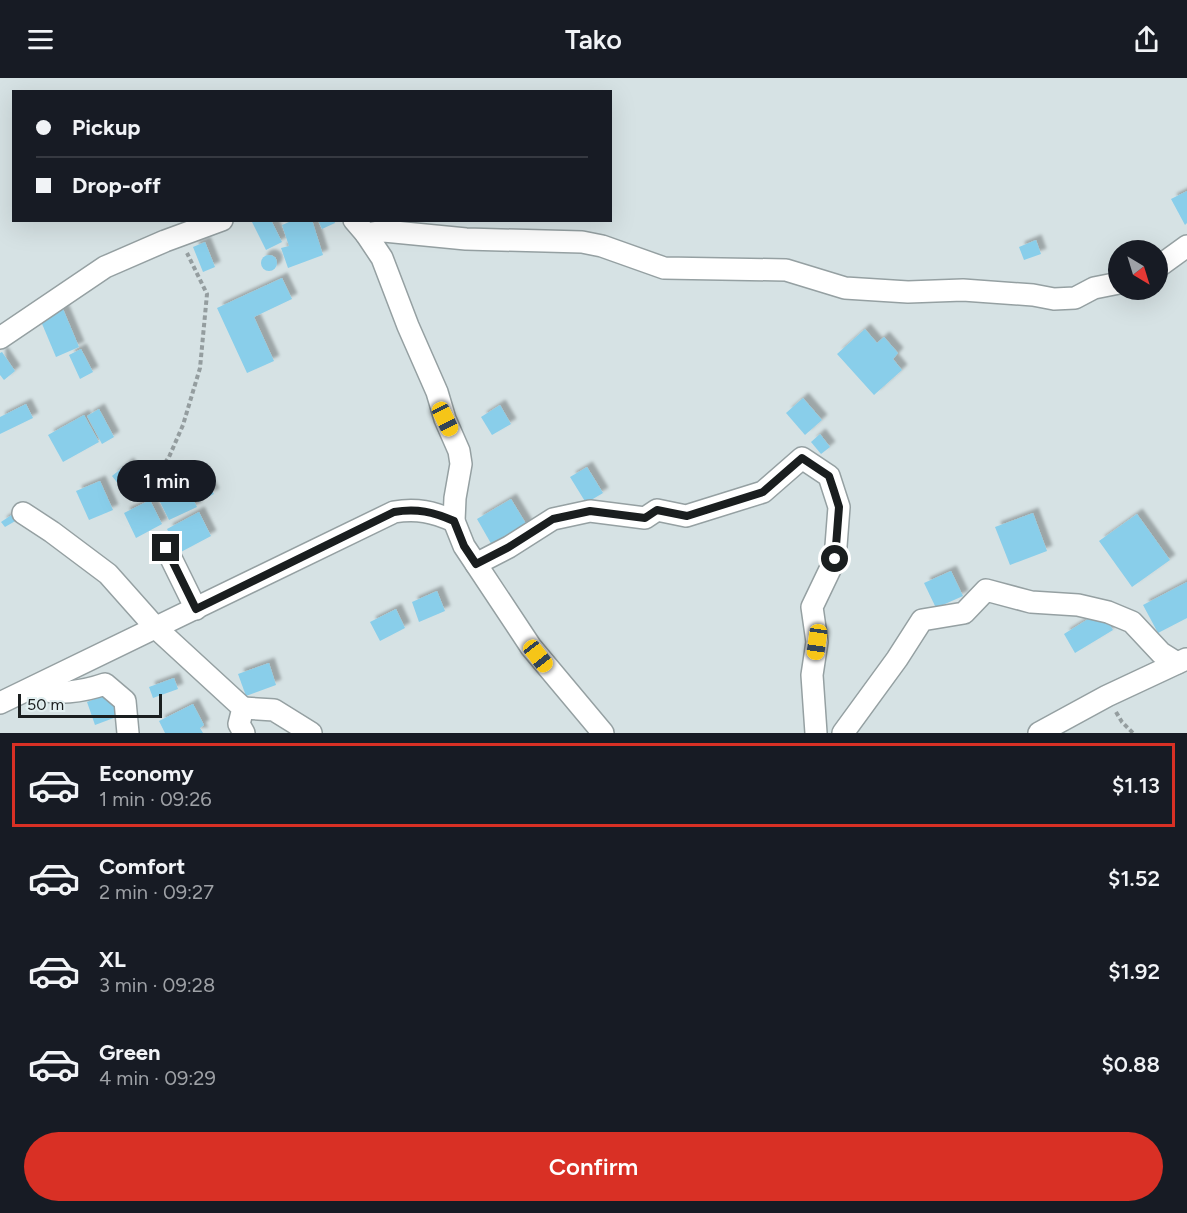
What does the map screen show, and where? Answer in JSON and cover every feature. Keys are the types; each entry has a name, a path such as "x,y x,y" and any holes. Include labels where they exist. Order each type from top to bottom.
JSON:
{"street":[{"path":"0,338 105,267 216,222"},
{"path":"360,227 466,238 582,242 602,246 664,268 786,270 845,288 908,292 963,290 1075,298 1094,288 1108,285"},
{"path":"360,227 382,258 459,451 461,464 455,498 454,521 464,546 531,647 603,733"},
{"path":"1168,260 1187,246"},
{"path":"476,564 509,547 553,519 590,511 645,518 657,510 687,516 763,492 802,458 829,476 839,507 835,559 812,607 817,642 812,675 816,733"},
{"path":"0,703 394,512 418,509 454,521"},
{"path":"23,513 108,574 156,628 243,708 274,710 311,733"},
{"path":"166,548 196,609"},
{"path":"843,733 897,659 922,620 964,613 986,590 1031,602 1078,605 1108,612 1132,622 1161,653 1182,661"},
{"path":"1039,733 1107,696 1182,661"},
{"path":"34,687 44,693 84,691 105,684 125,701 128,733"},
{"path":"243,708 239,724 244,733"}],"path":[{"path":"156,475 169,457 183,425 200,368 207,294 178,236"},
{"path":"1107,696 1122,722 1133,733"}],"building":[{"path":"1187,191 1187,223 1185,225 1171,199"},
{"path":"252,222 272,222 282,242 266,250"},
{"path":"289,222 313,222 323,255 288,268 281,248 289,246 282,225"},
{"path":"319,222 335,222 335,223 322,229"},
{"path":"1036,240 1041,254 1024,260 1019,247"},
{"path":"205,242 215,267 203,272 193,247"},
{"path":"266,255 272,255 277,263 275,269 266,271 261,266 261,260"},
{"path":"282,278 292,299 254,317 274,361 247,373 217,308"},
{"path":"63,309 79,347 56,357 40,319"},
{"path":"865,329 877,343 884,337 898,353 893,359 902,370 874,395 837,354"},
{"path":"81,349 93,372 80,379 69,355"},
{"path":"2,352 15,371 4,380 0,375 0,353"},
{"path":"803,398 822,420 805,435 786,413"},
{"path":"26,404 33,418 0,434 0,417"},
{"path":"500,405 511,424 492,435 481,417"},
{"path":"99,409 114,437 102,444 87,416"},
{"path":"84,415 99,442 63,462 48,435"},
{"path":"820,434 830,447 821,454 811,442"},
{"path":"128,463 139,477 123,490 112,476"},
{"path":"587,467 603,493 586,503 570,477"},
{"path":"202,470 214,494 198,502 185,478"},
{"path":"100,481 113,510 89,520 76,491"},
{"path":"185,482 197,507 169,520 157,496"},
{"path":"511,499 528,527 493,547 477,519"},
{"path":"150,500 162,524 136,538 124,513"},
{"path":"199,512 211,536 179,553 167,529"},
{"path":"1033,513 1047,551 1010,565 995,527"},
{"path":"13,514 17,520 5,527 1,522"},
{"path":"1137,514 1170,560 1132,587 1099,541"},
{"path":"951,571 963,596 936,608 924,583"},
{"path":"1187,582 1187,618 1158,633 1143,605"},
{"path":"437,591 445,611 419,622 412,602"},
{"path":"396,609 405,628 380,641 370,622"},
{"path":"1101,611 1113,630 1075,653 1064,634"},
{"path":"269,663 276,685 246,696 238,674"},
{"path":"174,678 178,689 153,698 149,687"},
{"path":"110,693 119,716 95,725 87,702"},
{"path":"193,704 204,725 200,728 203,733 165,733 159,721"}],"route":[{"path":"166,548 196,609 394,512 418,509 454,521 464,546 476,564 509,547 553,519 590,511 645,518 657,510 687,516 763,492 802,458 829,476 834,491 839,507 835,559"}]}
